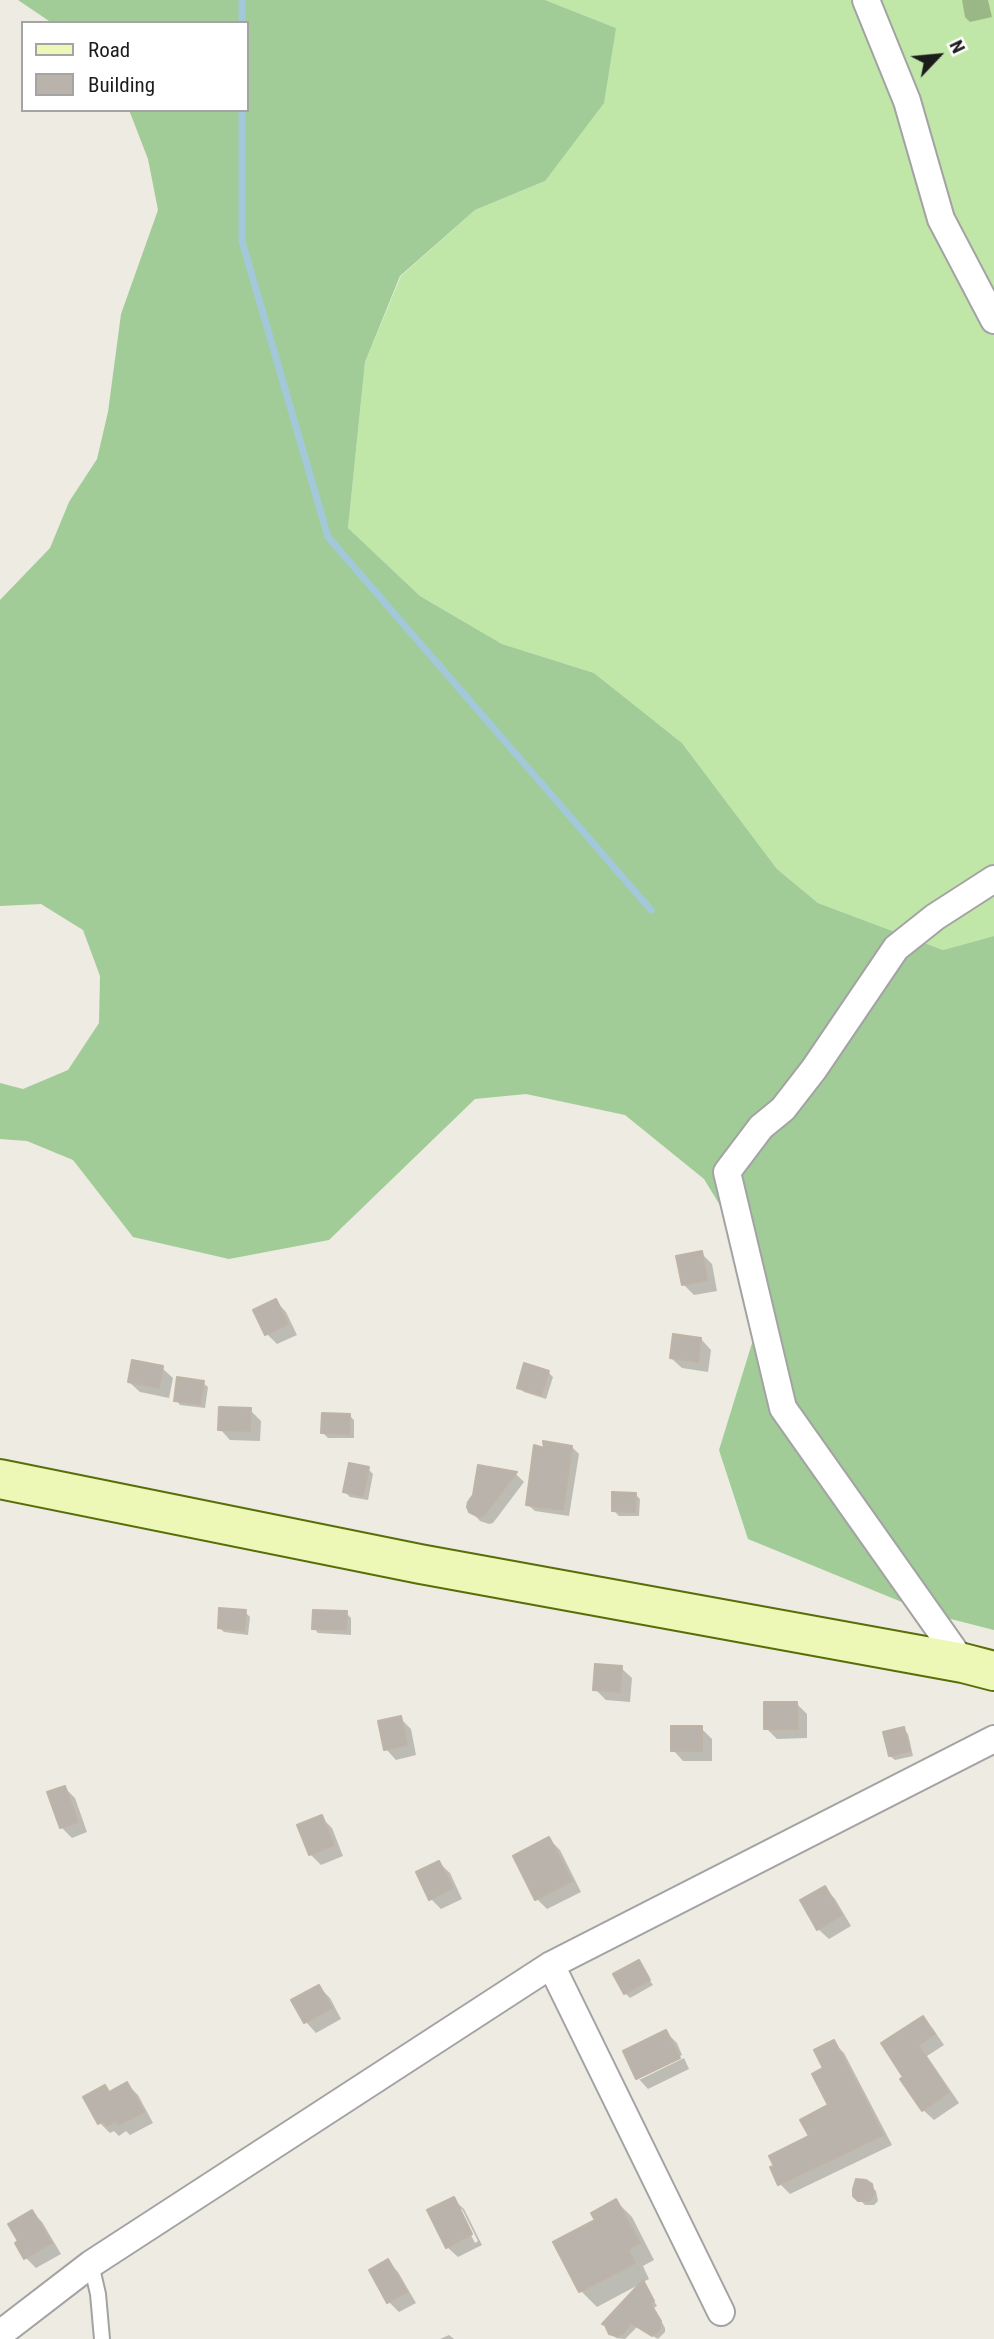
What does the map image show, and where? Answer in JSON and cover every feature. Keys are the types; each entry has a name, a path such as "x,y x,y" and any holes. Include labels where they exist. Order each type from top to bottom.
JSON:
{"street":[{"path":"866,0 907,101 941,219 994,320"},
{"path":"978,1667 783,1408 727,1172 761,1127 783,1109 814,1069 897,948 935,917 994,879"},
{"path":"0,1479 420,1564 978,1667"},
{"path":"0,2334 91,2264 551,1965 994,1739"},
{"path":"551,1965 721,2312"}],"lane":[{"path":"91,2264 98,2294 102,2339"}],"green space":[{"path":"18,0 545,0 616,28 604,103 545,181 475,210 400,276 365,362 348,528 420,596 502,644 594,673 682,743 777,869 818,903 943,950 994,936 994,1630 931,1614 748,1539 719,1450 762,1311 755,1263 704,1179 625,1115 526,1094 475,1099 329,1240 229,1259 133,1237 73,1160 27,1141 0,1139 0,1083 23,1089 68,1070 99,1023 100,976 83,930 41,904 0,906 0,600 50,548 69,502 97,459 108,412 121,314 158,210 148,159 130,112 248,112 248,21 49,21"},
{"path":"545,0 994,0 994,936 943,950 818,903 777,869 682,743 594,673 502,644 420,596 348,528 365,362 401,276 475,210 545,181 616,28"}],"building":[{"path":"702,1251 707,1280 682,1285 676,1256"},
{"path":"276,1299 288,1324 265,1335 253,1310"},
{"path":"673,1334 701,1338 698,1362 670,1358"},
{"path":"132,1360 163,1366 159,1388 128,1382"},
{"path":"524,1363 549,1371 541,1395 517,1388"},
{"path":"177,1377 204,1381 200,1404 174,1401"},
{"path":"219,1407 251,1408 250,1431 218,1430"},
{"path":"322,1413 350,1414 349,1434 321,1433"},
{"path":"543,1441 572,1446 563,1510 526,1505 534,1445 544,1448"},
{"path":"349,1463 369,1467 363,1496 343,1492"},
{"path":"478,1465 517,1472 485,1514 479,1517 469,1512 467,1507 473,1495"},
{"path":"612,1492 636,1493 635,1512 612,1511"},
{"path":"219,1608 246,1610 244,1631 218,1628"},
{"path":"313,1610 347,1611 346,1630 312,1629"},
{"path":"595,1664 622,1666 620,1692 593,1690"},
{"path":"764,1702 797,1702 798,1729 764,1729"},
{"path":"401,1716 407,1745 384,1750 378,1721"},
{"path":"671,1726 702,1726 702,1751 671,1751"},
{"path":"904,1727 910,1751 889,1756 883,1732"},
{"path":"65,1786 78,1822 60,1828 47,1792"},
{"path":"322,1815 334,1845 309,1855 297,1825"},
{"path":"549,1837 572,1881 535,1900 513,1856"},
{"path":"439,1861 453,1888 429,1900 416,1872"},
{"path":"825,1886 842,1915 817,1930 800,1900"},
{"path":"639,1960 650,1980 624,1994 613,1974"},
{"path":"319,1985 332,2008 304,2023 291,2000"},
{"path":"923,2016 935,2034 918,2045 949,2092 922,2111 900,2079 903,2077 881,2043"},
{"path":"666,2030 680,2058 636,2079 623,2051"},
{"path":"834,2040 883,2135 778,2185 770,2167 774,2166 769,2156 809,2136 800,2120 828,2105 812,2074 823,2068 814,2050"},
{"path":"127,2082 144,2112 118,2125 116,2121 107,2126 103,2121 98,2124 83,2097 105,2085 109,2092"},
{"path":"856,2179 872,2184 874,2195 869,2201 858,2201 853,2196"},
{"path":"454,2197 472,2234 446,2248 427,2210"},
{"path":"616,2199 640,2243 628,2250 635,2263 579,2292 553,2242 595,2220 591,2213"},
{"path":"32,2210 52,2243 24,2259 8,2224"},
{"path":"388,2259 407,2292 387,2303 369,2270"},
{"path":"643,2280 654,2301 650,2303 661,2321 659,2331 652,2336 631,2323 623,2334 609,2334 602,2324"}],"waterway":[{"path":"242,0 242,21"},
{"path":"242,112 242,241 328,537 651,910"}]}
